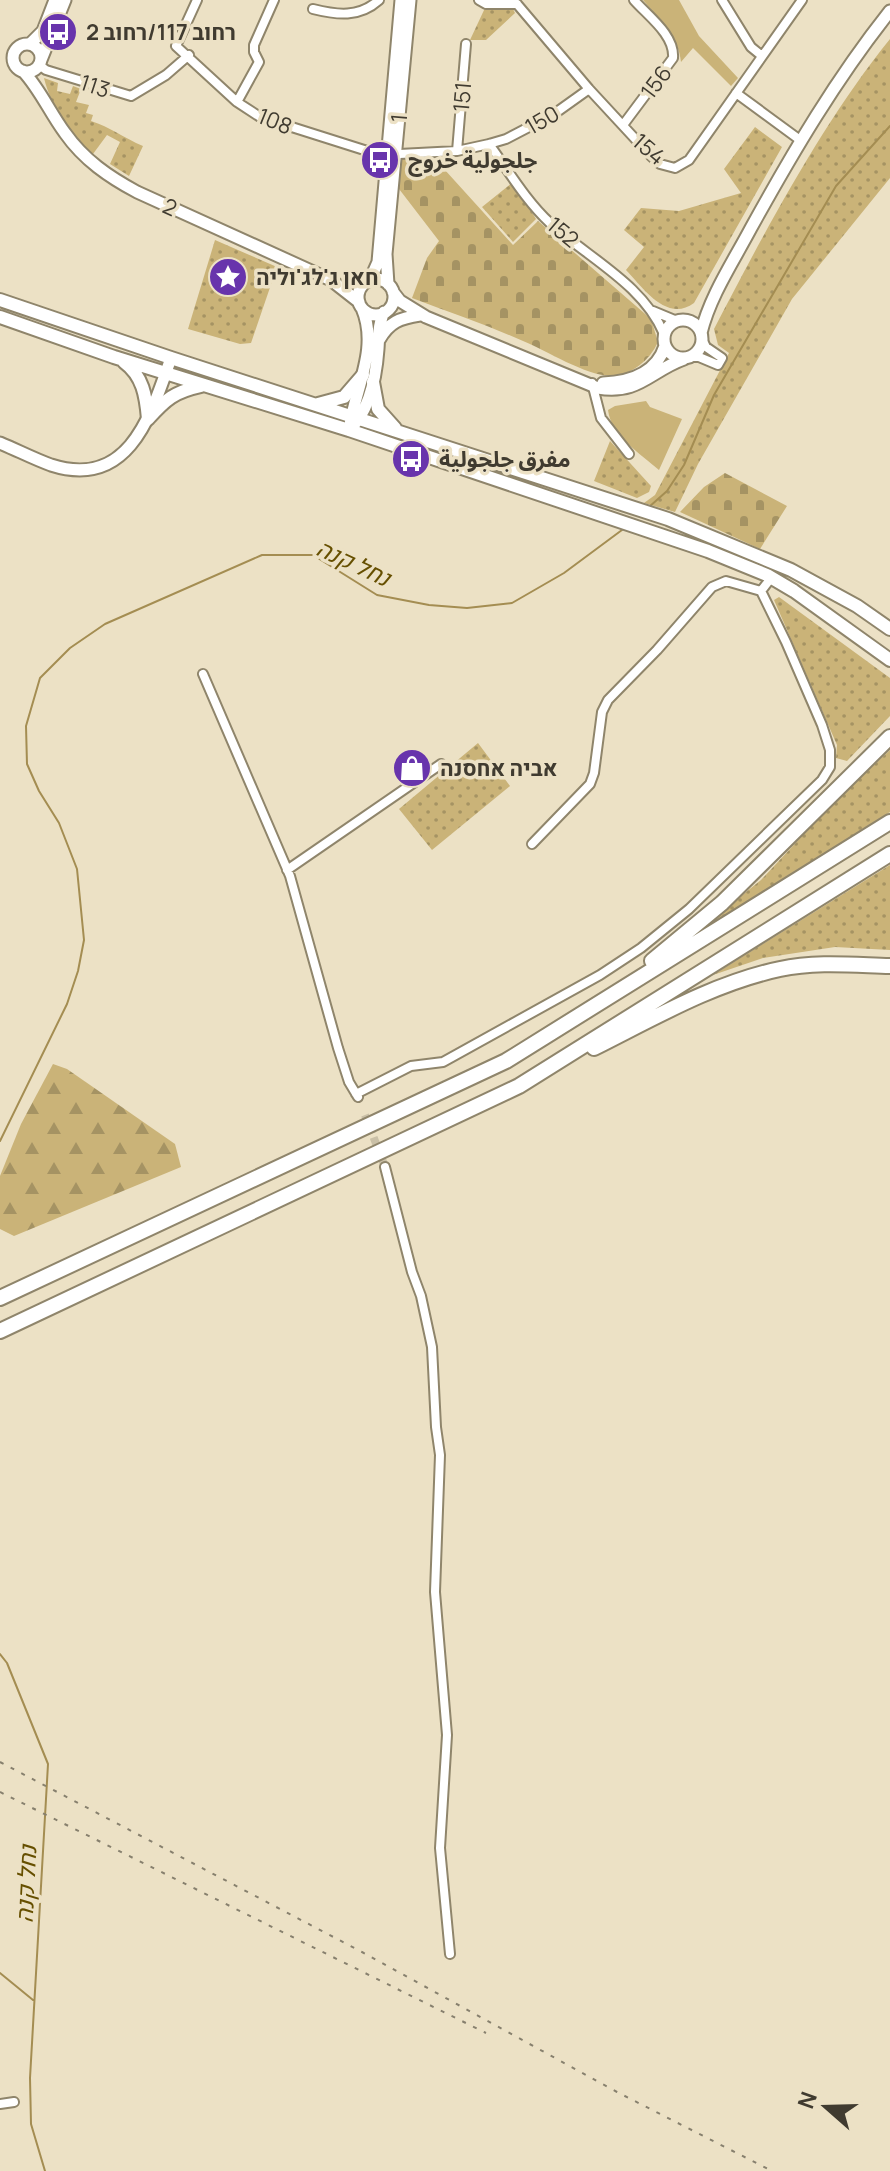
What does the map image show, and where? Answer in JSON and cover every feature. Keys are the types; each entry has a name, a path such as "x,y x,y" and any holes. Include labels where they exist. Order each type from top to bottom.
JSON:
{"highway":[{"path":"506,1061 630,977 696,927 890,737"},
{"path":"0,1298 506,1061 890,822"},
{"path":"519,1086 890,854"},
{"path":"0,1331 519,1086 730,982 781,968 809,965 890,966"}],"main road":[{"path":"0,300 668,519 791,570 857,606 890,629"},
{"path":"0,317 114,357 349,430 662,534 771,578 890,660"},
{"path":"114,357 137,373 146,398 148,419"},
{"path":"313,404 344,397 368,378 378,409 401,433"},
{"path":"148,419 165,400 180,390 204,385"}],"street":[{"path":"55,0 43,31 30,44 18,46 13,53 15,66 23,71 38,65 65,0"},
{"name":"108","path":"197,0 176,46 237,102 271,122 391,156"},
{"path":"237,102 259,62 254,45 274,0"},
{"path":"313,9 341,15 365,11 379,0"},
{"name":"1","path":"390,288 385,267 401,0"},
{"name":"1","path":"368,281 378,262 410,0"},
{"path":"479,0 486,4 518,2"},
{"name":"156","path":"623,125 669,66 674,52 669,38 634,0"},
{"path":"722,0 751,47 762,56"},
{"name":"154","path":"518,2 589,89 623,125 660,164 675,168 682,167 802,0"},
{"path":"592,384 639,376 660,360 669,326 704,307 716,292 800,140 845,71 890,11"},
{"path":"30,44 39,51 38,65"},
{"name":"151","path":"457,151 466,44"},
{"name":"113","path":"38,65 131,96 166,75 189,55"},
{"name":"2","path":"38,65 40,93"},
{"name":"2","path":"23,71 77,149 111,177 137,192 331,280 360,305"},
{"name":"150","path":"391,156 457,151 489,144 546,119 589,89"},
{"path":"736,93 800,140"},
{"name":"152","path":"489,144 550,223 615,275 649,308 661,316 681,321"},
{"path":"368,378 369,332 360,305 360,289 368,281 378,279 400,301 423,316 574,380 608,390 627,389 645,382 699,350 716,292"},
{"name":"2","path":"331,280 368,281"},
{"path":"349,430 356,418 379,340 379,326 392,304 390,288"},
{"path":"360,305 370,314 385,312 423,316"},
{"name":"152","path":"649,308 665,340"},
{"path":"379,340 390,324 398,319 423,316"},
{"path":"665,340 674,357 703,358 718,365 722,358 706,347 695,324 681,321"},
{"path":"0,443 52,465 77,470 111,463 128,450 148,419 171,358"},
{"path":"592,384 601,418 629,454"},
{"path":"761,591 771,578"},
{"path":"203,674 287,870 338,1048 358,1096 411,1066 443,1062 600,975 641,948 689,909 827,772 830,750 822,725 761,591 726,581 712,587 608,700 602,712 590,784 532,844"},
{"path":"287,870 441,764"},
{"path":"827,772 852,774"},
{"path":"385,1167 432,1347 440,1455 435,1592 447,1735 440,1848 450,1954"},
{"path":"0,2104 14,2102"}],"green space":[{"path":"643,0 679,0 699,36 738,78 731,86 693,48 681,62 672,36"},
{"path":"512,7 515,13 486,40 470,40 485,8"},
{"path":"890,39 890,178 792,299 698,464 675,512 644,503 655,495 729,353 718,345 714,329 733,292 818,142"},
{"path":"44,78 58,83 57,91 70,94 73,86 81,89 76,102 89,105 86,113 93,115 91,121 143,146 129,176 110,164 120,142 107,135 93,154 62,119"},
{"path":"755,127 782,147 694,303 684,308 665,306 648,294 626,270 644,247 624,230 641,208 679,211 741,193 724,169"},
{"path":"399,158 435,159 513,245 538,221 651,319 658,342 650,355 639,366 625,373 600,375 412,298 427,258 439,241 396,185"},
{"path":"513,182 536,219 513,242 482,207"},
{"path":"215,240 277,267 251,343 240,344 188,329"},
{"path":"646,401 650,407 682,419 659,470 621,436 608,410"},
{"path":"610,441 651,486 649,492 637,498 594,481"},
{"path":"725,473 787,506 760,549 680,512 704,487"},
{"path":"779,597 890,678 890,716 847,761 836,758 837,745 774,600"},
{"path":"478,743 510,786 432,850 399,809"},
{"path":"890,750 890,812 679,946 761,880 831,805"},
{"path":"890,865 890,950 835,947 763,958 713,975"},
{"path":"53,1064 67,1069 175,1144 181,1167 14,1236 0,1229 0,1176 21,1124"}],"waterway":[{"name":"נחל קנה","path":"649,507 667,491 684,465 714,395 836,186 890,126"},
{"name":"נחל קנה","path":"0,1141 67,1004 84,940 77,869 59,823 27,764 26,726 40,678 70,648 105,624 262,555 313,555 377,595 429,605 467,608 512,603 564,573 626,527"},
{"name":"נחל קנה","path":"0,1654 7,1663 48,1764 30,2078 31,2124 45,2171"},
{"path":"0,1973 33,2000"}],"tunnel":[{"path":"365,1115 385,1167"}],"railway":[{"path":"0,1762 362,1952 617,2092 772,2171"},
{"path":"0,1792 486,2033"}],"place":[{"name":"רחוב 117/רחוב 2","path":"58,32"},
{"name":"جلجولية خروج","path":"380,160"},
{"name":"חאן ג'לג'וליה","path":"228,277"},
{"name":"مفرق جلجولية","path":"411,459"},
{"name":"אביה אחסנה","path":"412,768"}]}
